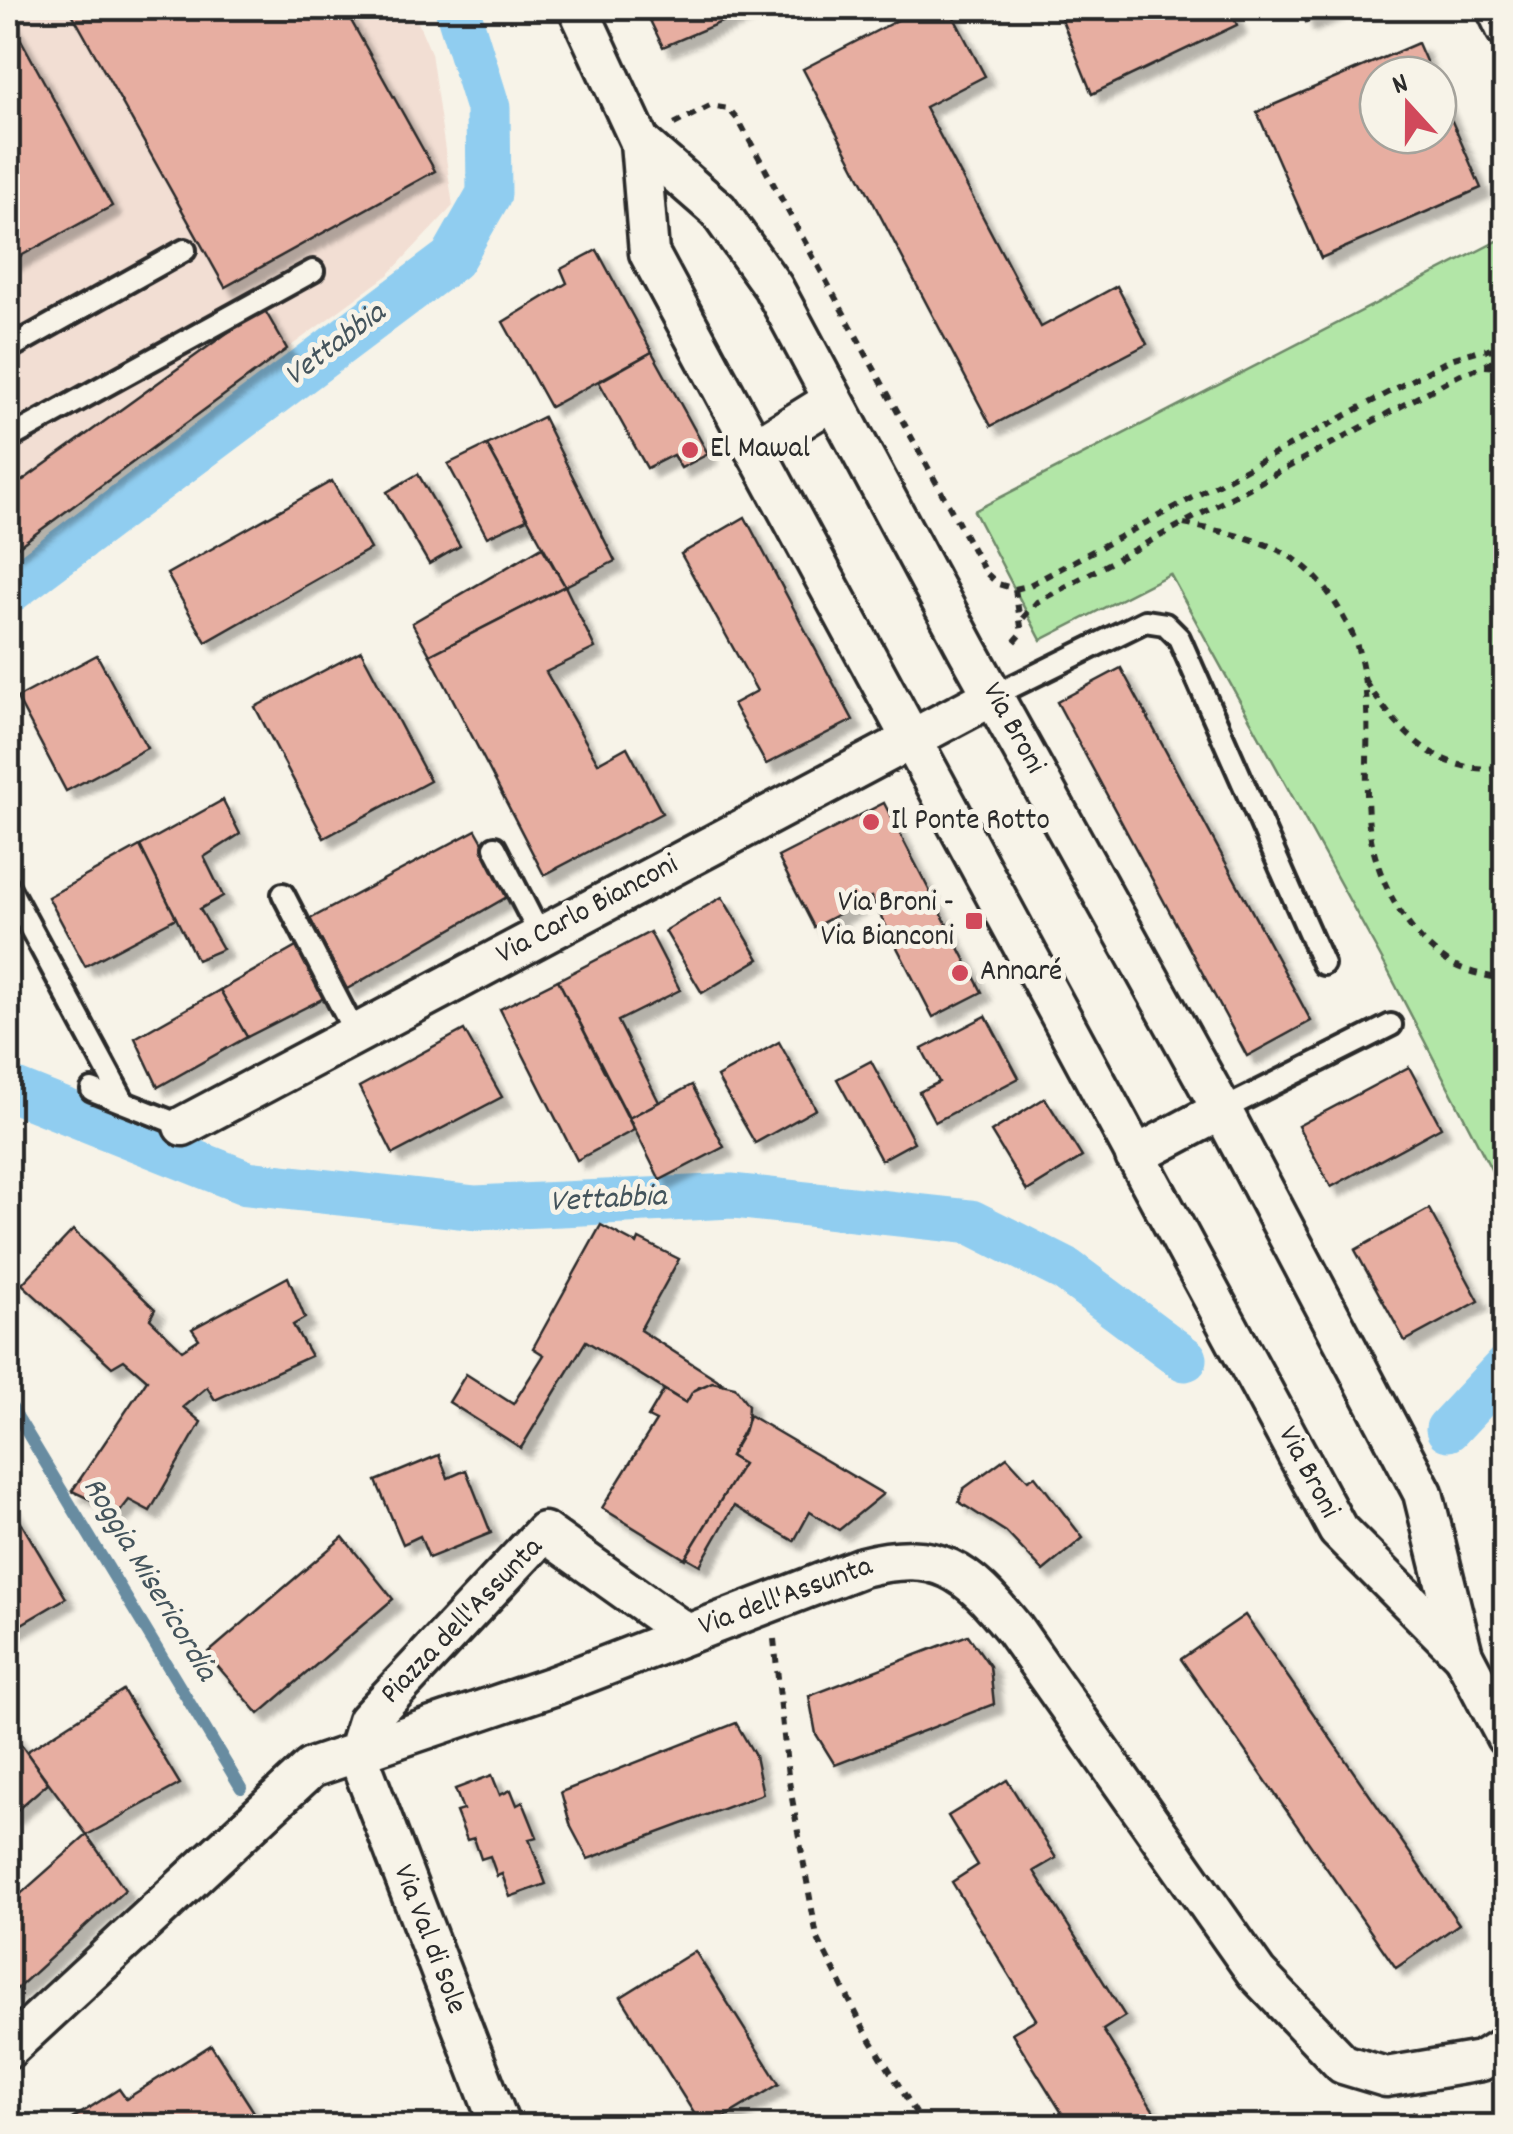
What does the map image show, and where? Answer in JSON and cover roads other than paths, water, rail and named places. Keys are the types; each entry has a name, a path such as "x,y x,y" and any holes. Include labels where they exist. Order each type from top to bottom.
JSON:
{"street":[{"name":"Via Broni","path":"578,8 640,142 646,247 754,449 1338,1530 1463,1654"},
{"path":"1496,8 1506,28"},
{"name":"Via Broni","path":"640,142 718,210 773,286 1222,1110 1423,1493 1463,1654 1506,1737"},
{"path":"754,449 833,400"},
{"name":"Via Carlo Bianconi","path":"183,1126 993,696"},
{"path":"1135,1156 1222,1110"},
{"name":"Piazza dell'Assunta","path":"356,1753 368,1721 544,1532 687,1634"},
{"name":"Via dell'Assunta","path":"8,2049 312,1768 553,1686 883,1562 920,1560 951,1570 977,1586 1014,1629 1258,1974 1343,2064 1386,2077 1481,2061 1506,2045"},
{"name":"Via Val di Sole","path":"356,1753 500,2126"}],"lane":[{"path":"8,349 186,250"},
{"path":"8,439 313,271"},
{"path":"993,696 1145,621 1164,624 1179,638 1324,964"},
{"path":"495,847 541,937"},
{"path":"8,886 124,1102"},
{"path":"283,894 354,1033"},
{"path":"1222,1110 1391,1025"},
{"path":"92,1090 183,1126"}],"waterway":[{"name":"Vettabbia","path":"8,592 452,259 489,194 488,108 457,8"},
{"name":"Vettabbia","path":"8,1088 247,1183 476,1208 733,1196 971,1222 1066,1270 1185,1359"},
{"name":"Vettabbia","path":"1448,1429 1506,1367"},
{"name":"Roggia Misericordia","path":"8,1401 241,1788"}],"place":[{"name":"El Mawal","path":"690,450"},
{"name":"Il Ponte Rotto","path":"871,822"},
{"name":"Via Broni - Via Bianconi","path":"974,921"},
{"name":"Annaré","path":"960,973"}]}
